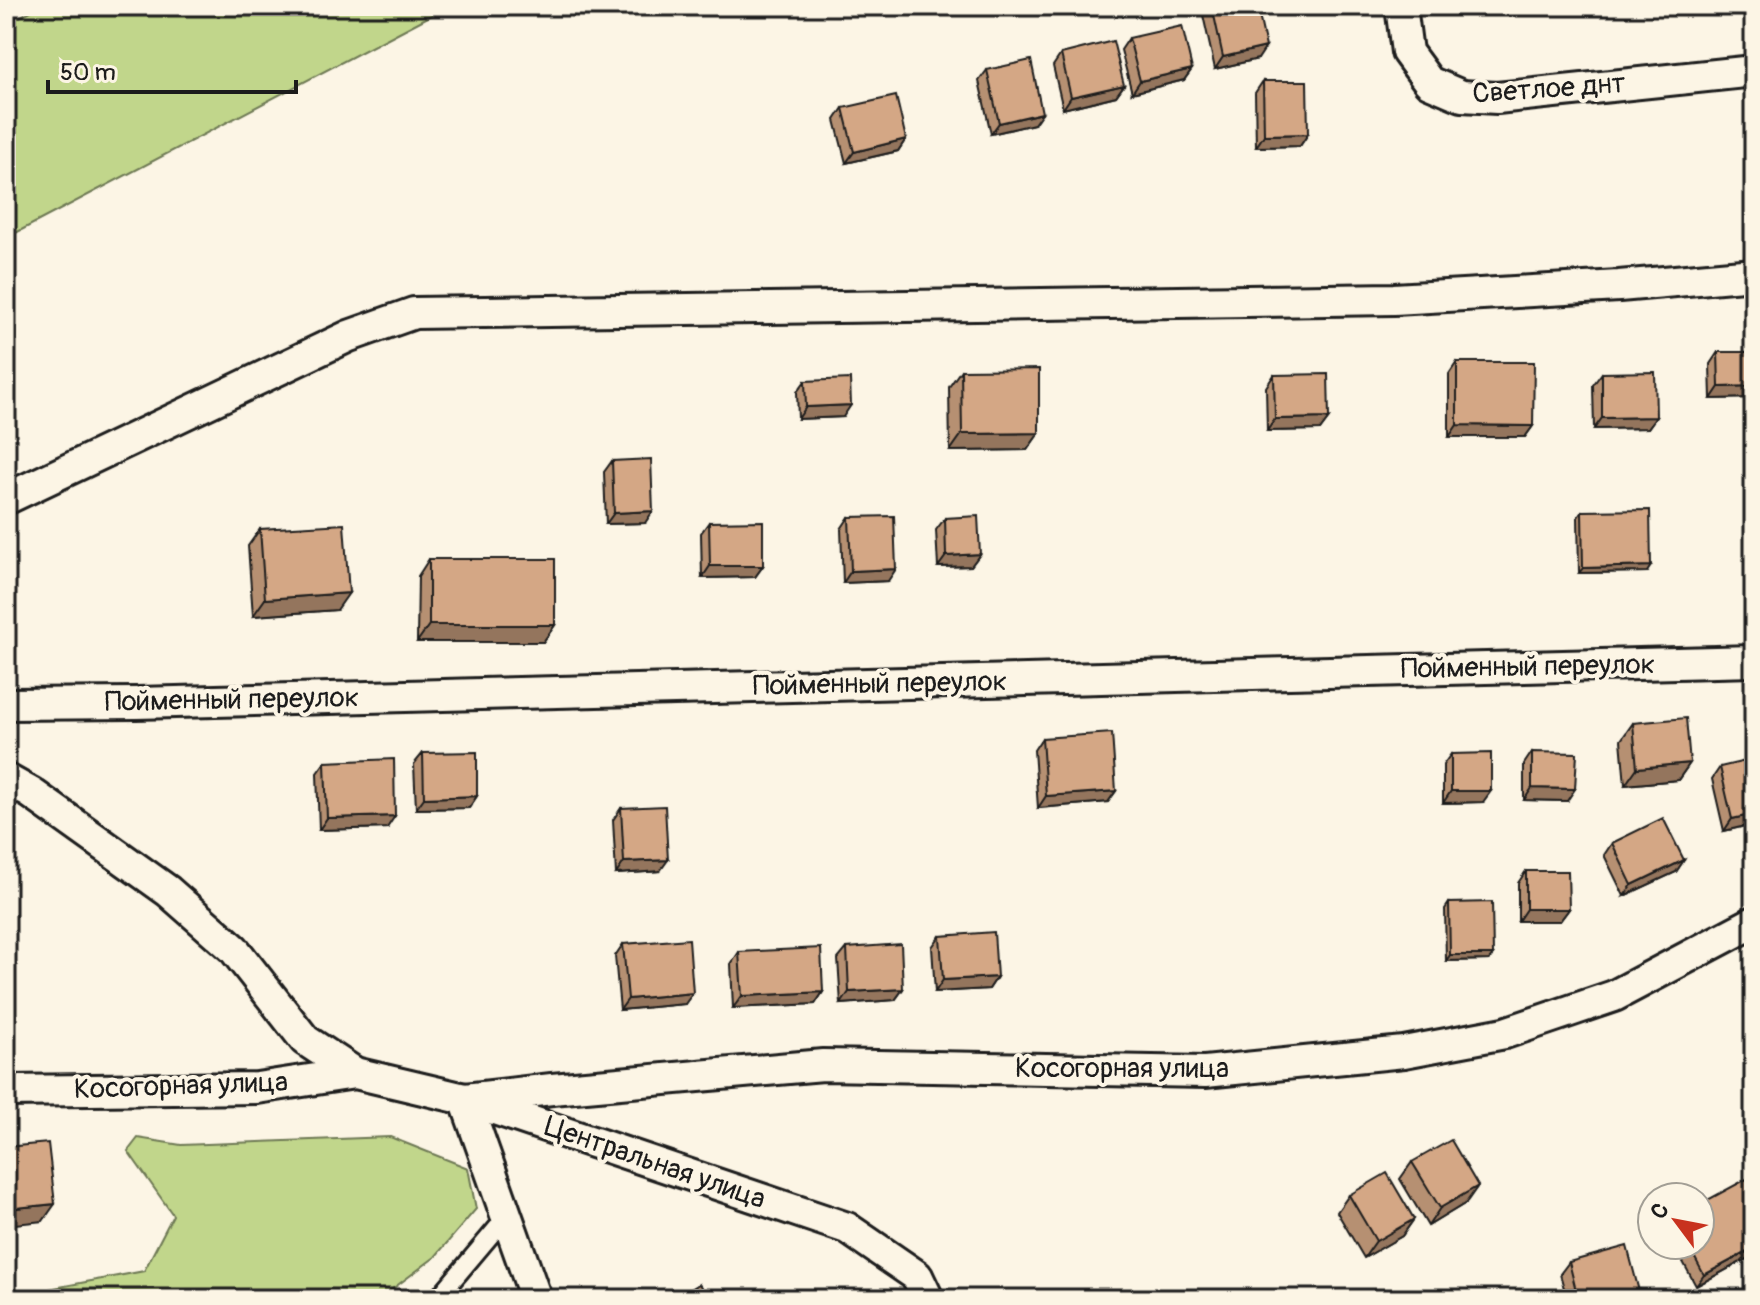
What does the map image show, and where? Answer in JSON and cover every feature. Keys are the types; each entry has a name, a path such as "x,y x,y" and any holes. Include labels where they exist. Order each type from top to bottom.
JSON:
{"street":[{"name":"Светлое днт","path":"1401,6 1407,52 1429,82 1462,96 1497,98 1754,71"},
{"path":"6,499 349,336 414,313 1394,299 1619,286 1754,274"},
{"name":"Пойменный переулок","path":"6,704 1754,661"},
{"path":"6,779 31,793 179,901 234,949 305,1040 355,1073"},
{"name":"Косогорная улица","path":"465,1099 823,1065 1205,1072 1404,1052 1505,1033 1614,996 1754,922"},
{"name":"Косогорная улица","path":"6,1091 257,1088 355,1073"},
{"name":"Центральная улица","path":"355,1073 465,1099 847,1228 917,1276 928,1299"},
{"path":"465,1099 536,1299"}],"lane":[{"path":"437,1299 507,1216"}],"green space":[{"path":"40,6 449,6 6,238 6,24"},
{"path":"390,1137 468,1168 476,1209 435,1257 379,1299 6,1299 144,1271 173,1215 128,1151 138,1138 181,1145"}],"building":[{"path":"1212,6 1257,6 1266,47 1223,57"},
{"path":"1182,26 1192,69 1140,81 1129,38"},
{"path":"1113,41 1124,85 1071,97 1061,54"},
{"path":"1031,60 1042,113 999,123 987,70"},
{"path":"1263,81 1307,81 1308,134 1264,135"},
{"path":"896,96 906,139 854,152 843,108"},
{"path":"1718,352 1754,352 1754,386 1719,387"},
{"path":"1457,362 1534,362 1533,426 1457,425"},
{"path":"1039,369 1039,433 962,434 961,370"},
{"path":"1655,372 1656,417 1602,418 1602,373"},
{"path":"1328,374 1329,418 1275,419 1274,375"},
{"path":"850,379 851,405 806,407 805,381"},
{"path":"651,459 653,511 614,513 612,461"},
{"path":"1650,510 1651,566 1583,568 1582,511"},
{"path":"894,516 896,569 851,571 849,517"},
{"path":"978,516 980,554 946,556 945,518"},
{"path":"763,521 763,566 710,566 709,522"},
{"path":"344,524 349,593 265,599 260,529"},
{"path":"429,559 555,559 555,625 429,625"},
{"path":"1686,718 1690,763 1637,768 1633,723"},
{"path":"1112,733 1116,791 1046,796 1042,738"},
{"path":"477,752 477,796 424,798 423,753"},
{"path":"1532,752 1577,753 1575,789 1532,788"},
{"path":"1491,753 1491,791 1451,791 1451,754"},
{"path":"394,759 395,816 327,818 325,762"},
{"path":"1754,759 1754,814 1732,819 1720,767"},
{"path":"665,806 668,860 624,862 621,808"},
{"path":"1663,818 1684,860 1632,885 1612,843"},
{"path":"1526,871 1568,871 1569,909 1526,909"},
{"path":"1492,902 1493,955 1450,955 1449,903"},
{"path":"994,932 997,977 943,980 940,936"},
{"path":"689,939 693,993 628,999 623,944"},
{"path":"901,944 903,989 849,992 847,948"},
{"path":"821,948 823,992 742,996 739,952"},
{"path":"1451,1140 1478,1186 1440,1208 1412,1162"},
{"path":"48,1143 55,1204 6,1209 6,1147"},
{"path":"1387,1173 1414,1219 1376,1241 1349,1195"},
{"path":"1754,1175 1754,1248 1704,1275 1697,1261 1716,1261 1716,1195"},
{"path":"1627,1246 1640,1295 1626,1299 1578,1299 1569,1262"},
{"path":"699,1284 709,1299 676,1299"}]}
